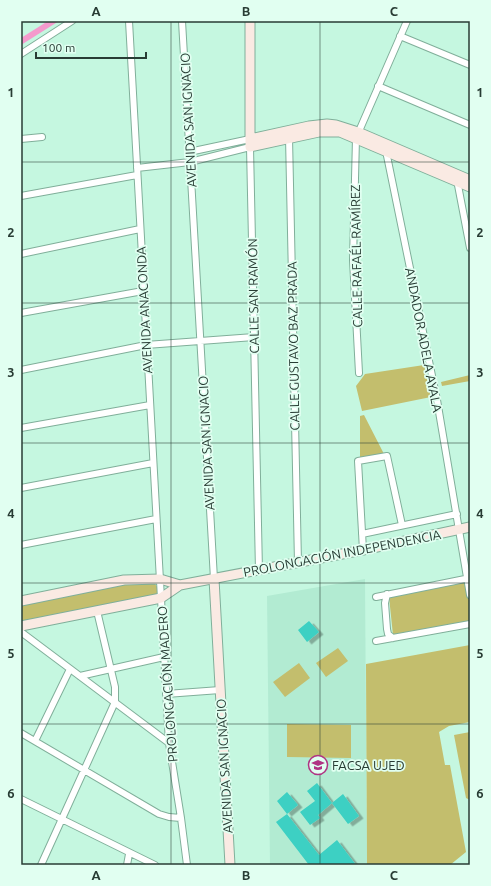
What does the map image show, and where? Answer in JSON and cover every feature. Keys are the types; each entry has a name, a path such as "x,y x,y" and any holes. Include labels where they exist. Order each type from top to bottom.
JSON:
{"street":[{"path":"21,54 72,21"},
{"name":"AVENIDA ANACONDA","path":"129,21 161,598"},
{"name":"AVENIDA SAN IGNACIO","path":"182,21 230,865"},
{"name":"CALLE SAN RAMÓN","path":"250,21 250,143 259,571"},
{"path":"357,135 407,21"},
{"path":"400,36 470,65"},
{"path":"378,86 470,125"},
{"path":"21,196 190,162 250,143 327,124 343,127 386,151 457,178 470,180"},
{"name":"CALLE GUSTAVO BAZ PRADA","path":"289,134 298,563"},
{"path":"357,135 457,178 470,187"},
{"name":"CALLE RAFAÉL RAMÍREZ","path":"357,135 353,260 359,373"},
{"path":"21,139 42,137"},
{"path":"189,152 250,143"},
{"name":"ANDADOR ADELA AYALA","path":"386,151 429,359 456,514 469,578 470,595"},
{"path":"457,178 470,248"},
{"path":"21,254 140,229"},
{"path":"21,313 143,291"},
{"path":"21,370 146,345 254,337"},
{"path":"21,428 150,405"},
{"path":"363,550 358,461 387,456 402,525"},
{"path":"21,488 153,463"},
{"path":"362,534 456,514"},
{"path":"21,545 156,519"},
{"name":"PROLONGACIÓN INDEPENDENCIA","path":"180,585 259,571 470,527"},
{"path":"376,597 469,578"},
{"path":"21,601 124,580 160,579 180,585"},
{"path":"21,626 161,598 180,585"},
{"path":"387,594 385,602 386,629 392,638"},
{"name":"PROLONGACIÓN MADERO","path":"161,598 169,743 187,865"},
{"path":"41,865 115,702 115,687 97,611"},
{"path":"376,641 470,624"},
{"path":"21,632 169,743"},
{"path":"80,676 164,658"},
{"path":"35,741 70,669"},
{"path":"166,694 220,690"},
{"path":"21,732 159,814 181,818"},
{"path":"21,798 154,865"},
{"path":"127,865 130,854"}],"shaded area":[{"path":"48,21 59,21 21,45 21,38"},
{"path":"424,365 431,397 362,411 356,386 365,374"},
{"path":"470,375 470,381 442,386 441,382"},
{"path":"364,415 384,454 360,459 360,416"},
{"name":"FACSA UJED","path":"365,579 367,865 270,865 267,596"},
{"path":"141,581 154,583 159,589 153,597 21,623 21,605"},
{"path":"468,582 470,593 470,621 393,635 389,597"},
{"path":"470,645 470,722 449,726 439,732 445,765 450,765 466,852 450,865 367,865 366,664"},
{"path":"338,648 348,661 326,677 316,663"},
{"path":"299,663 310,678 285,697 273,682"},
{"path":"287,724 351,725 351,758 287,757"},
{"path":"470,732 470,800 466,798 454,735"}],"building":[{"path":"309,621 319,632 307,642 298,630"},
{"path":"317,783 332,803 318,815 320,818 310,825 300,812 315,801 307,791"},
{"path":"287,792 298,805 287,814 277,801"},
{"path":"343,794 359,816 348,824 332,803"},
{"path":"287,814 319,855 337,840 356,865 309,865 276,822"}],"place":[{"name":"FACSA UJED","path":"318,765"}]}
